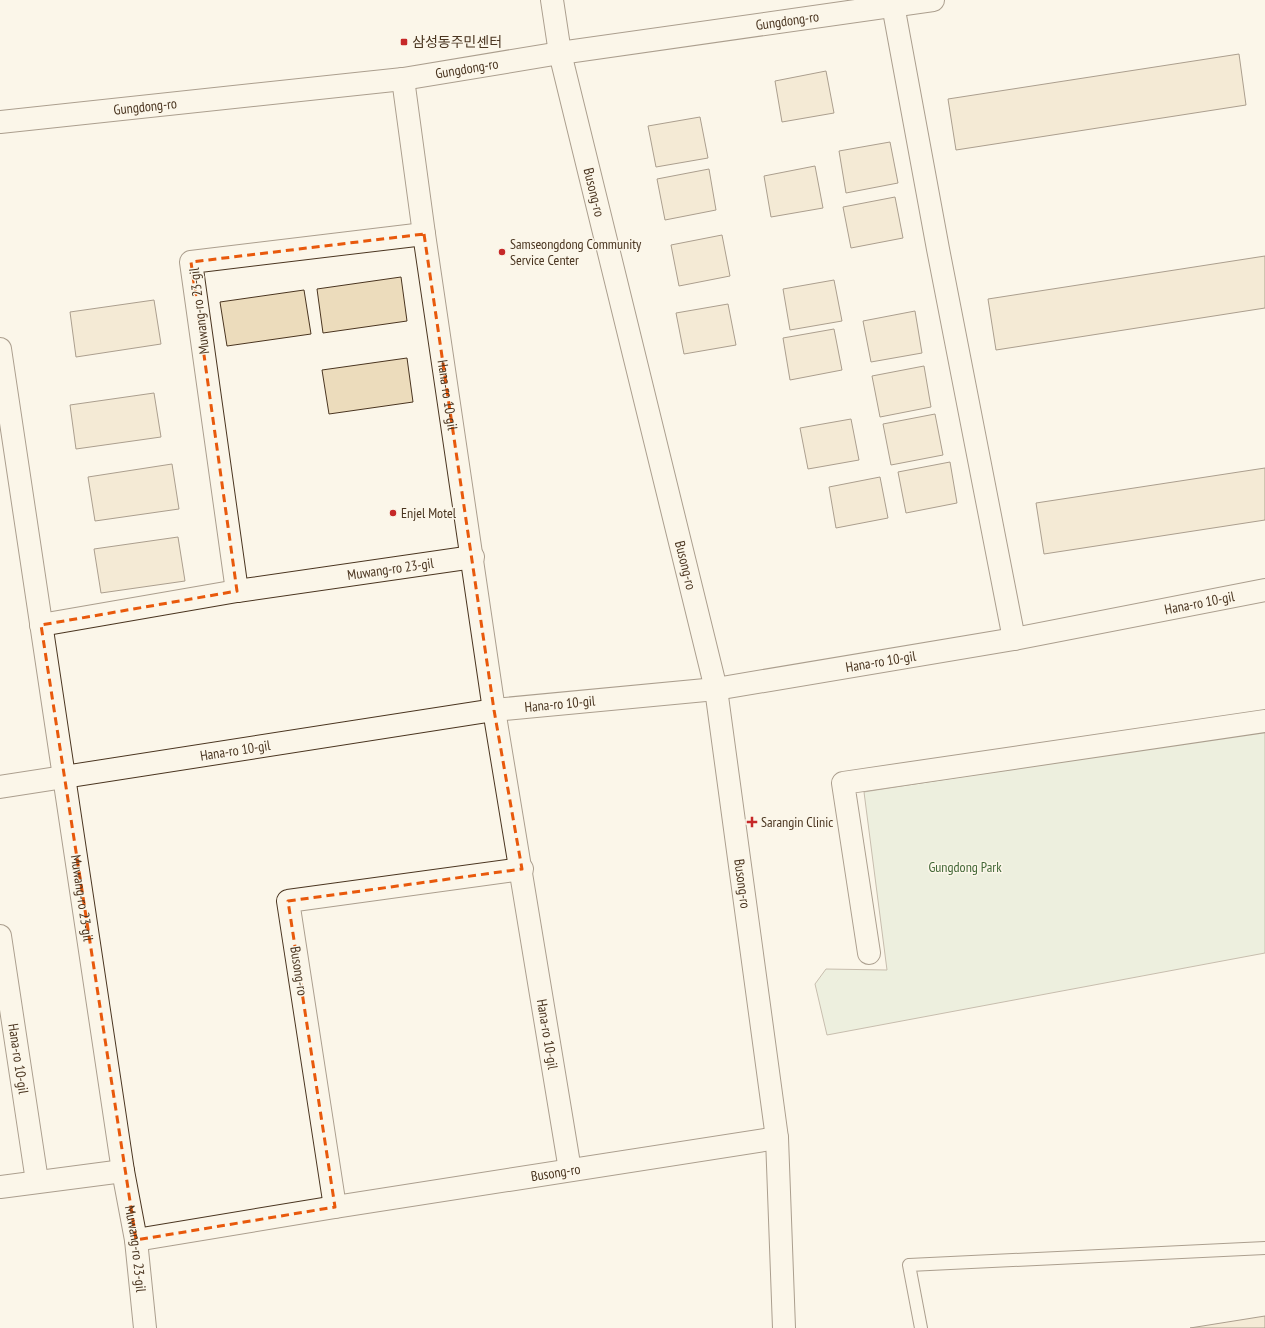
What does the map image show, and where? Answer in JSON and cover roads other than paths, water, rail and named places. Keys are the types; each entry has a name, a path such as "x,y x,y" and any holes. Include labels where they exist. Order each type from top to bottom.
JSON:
{"street":[{"name":"Busong-ro","path":"552,0 560,53 716,689 776,1138 784,1328"},
{"name":"Gungdong-ro","path":"0,122 403,79 560,53 933,0"},
{"path":"893,5 938,249 1014,639"},
{"name":"Hana-ro 10-gil","path":"403,79 424,234 473,556 494,710 522,869 570,1170"},
{"name":"Muwang-ro 23-gil","path":"236,591 191,262 424,234"},
{"name":"Muwang-ro 23-gil","path":"0,350 124,1171 136,1240 145,1328"},
{"name":"Muwang-ro 23-gil","path":"41,625 236,591 473,556"},
{"name":"Hana-ro 10-gil","path":"0,787 494,710 716,689 1014,639 1265,590"},
{"path":"869,953 843,783 1265,721"},
{"name":"Busong-ro","path":"336,1207 288,901 522,869"},
{"name":"Hana-ro 10-gil","path":"0,936 38,1181"},
{"name":"Busong-ro","path":"136,1240 776,1138"},
{"path":"0,1187 124,1171"}],"lane":[{"path":"921,1328 909,1265 1265,1248"}],"place":[{"name":"삼성동주민센터","path":"404,42"},
{"name":"Samseongdong Community Service Center","path":"502,252"},
{"name":"Enjel Motel","path":"393,513"},
{"name":"Sarangin Clinic","path":"752,822"}],"park label":[{"name":"Gungdong Park","path":"965,867"}]}
